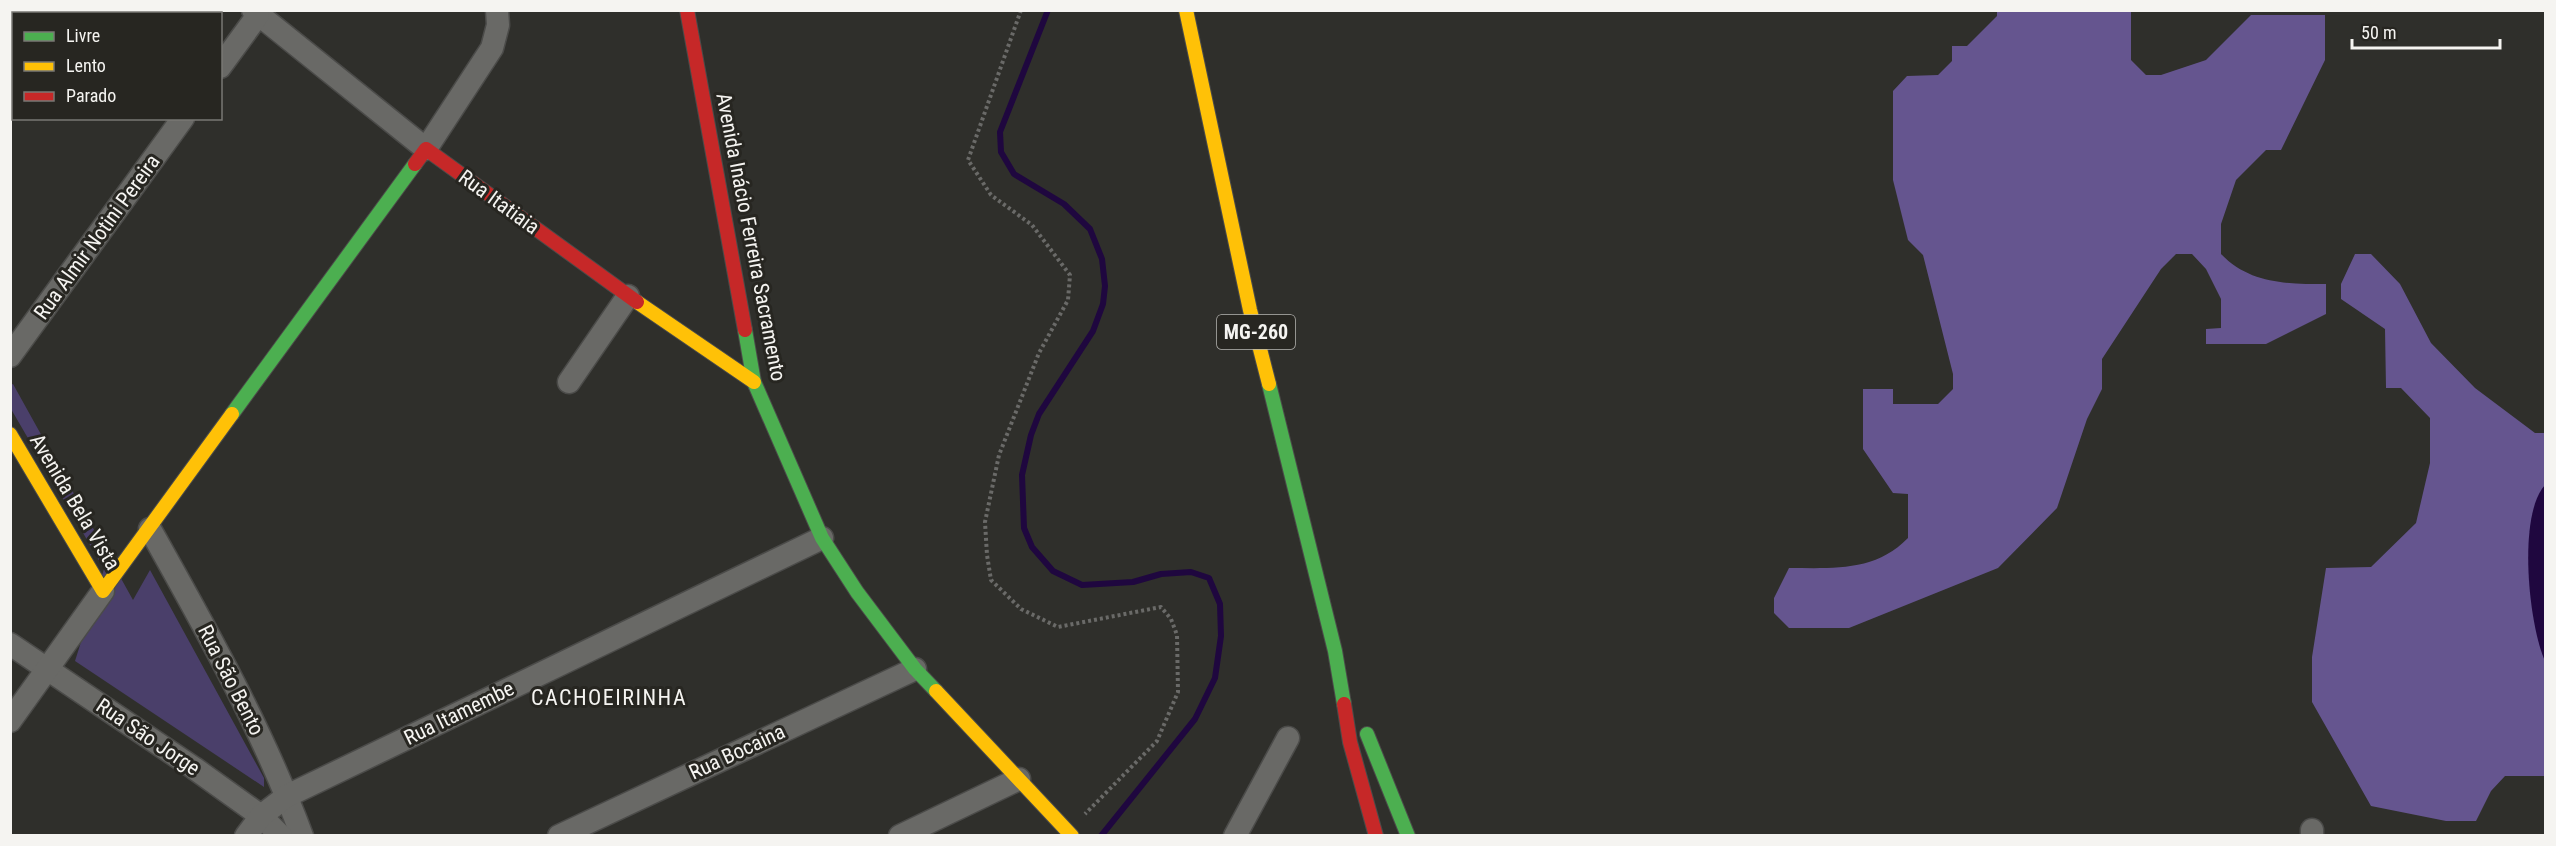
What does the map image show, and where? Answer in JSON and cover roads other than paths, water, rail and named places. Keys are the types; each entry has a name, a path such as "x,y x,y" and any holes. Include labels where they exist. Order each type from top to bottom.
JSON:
{"main road":[{"name":"Avenida Inácio Ferreira Sacramento","path":"687,10 754,382 822,538 857,592 915,669 1070,834"},
{"name":"MG-260","path":"1186,10 1250,310 1335,651 1350,742 1376,836"},
{"name":"Rua Itatiaia","path":"426,149 628,296 754,382"},
{"path":"103,591 426,149"},
{"name":"Avenida Bela Vista","path":"10,434 103,591"},
{"name":"MG-260","path":"1335,651 1408,836"}],"street":[{"path":"426,149 492,48 498,25 497,10"},
{"path":"222,64 255,13"},
{"name":"Rua Itatiaia","path":"255,13 426,149"},
{"name":"Rua Almir Notini Pereira","path":"10,356 182,120"},
{"path":"569,382 628,296"},
{"name":"Rua São Bento","path":"150,529 225,662 287,796 302,836"},
{"name":"Rua Itamembe","path":"246,836 261,816 287,796 822,538"},
{"path":"10,721 103,591"},
{"name":"Rua São Jorge","path":"10,644 194,768 261,816 281,836"},
{"name":"Rua Bocaina","path":"559,836 915,669"},
{"path":"1235,836 1288,738"},
{"path":"900,836 1019,779"}],"waterway":[{"path":"1048,10 1000,132 1001,152 1014,174 1064,204 1090,229 1102,259 1105,286 1103,304 1093,331 1039,414 1031,435 1022,475 1024,528 1032,547 1053,571 1082,585 1133,582 1161,574 1191,572 1209,578 1220,604 1221,636 1215,678 1195,719 1101,836"}],"district":[{"name":"CACHOEIRINHA","path":"609,697"}]}
